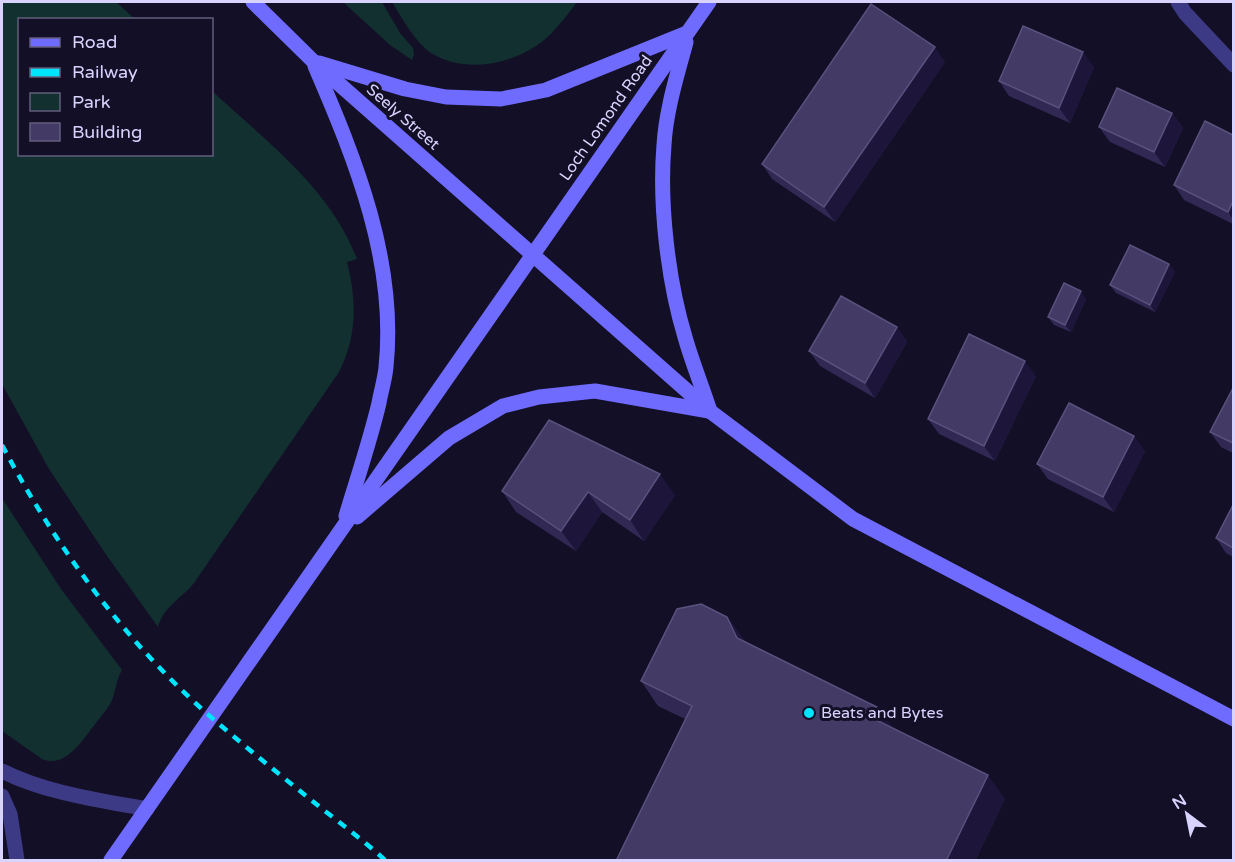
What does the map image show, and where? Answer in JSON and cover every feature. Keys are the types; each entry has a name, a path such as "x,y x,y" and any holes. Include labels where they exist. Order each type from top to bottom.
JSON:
{"main road":[{"name":"Seely Street","path":"253,2 314,61 711,412 853,519 1233,719"},
{"name":"Loch Lomond Road","path":"341,531 710,2"},
{"path":"314,61 446,98 501,99 546,90 688,33"},
{"path":"111,861 341,531 449,438 503,406 539,397 595,391 711,412 685,337 673,288 663,191 664,144 671,101 688,33"},
{"path":"314,61 344,133 363,187 381,259 388,316 384,379 372,432 341,531"}],"street":[{"path":"1178,2 1185,13 1233,65"},
{"path":"2,771 72,795 147,809"},
{"path":"2,796 10,814 17,861"}],"green space":[{"path":"2,2 116,2 134,18 18,18 18,156 213,156 213,92 295,167 331,210 345,233 357,259 347,262 354,318 345,359 339,372 194,583 168,608 158,627 49,469 2,384"},
{"path":"343,2 382,2 400,33 413,48 412,60 390,45"},
{"path":"392,2 577,2 551,34 539,44 510,59 477,65 461,64 431,53 414,36"},
{"path":"2,498 61,589 122,670 112,700 106,709 80,744 59,760 42,759 2,731"}],"building":[{"path":"871,4 935,47 824,207 762,164"},
{"path":"1023,26 1083,52 1059,108 999,81"},
{"path":"1117,88 1172,113 1154,152 1099,127"},
{"path":"1205,121 1233,135 1233,201 1228,212 1174,185"},
{"path":"1130,245 1169,264 1150,305 1110,285"},
{"path":"1064,283 1081,291 1065,325 1048,317"},
{"path":"841,296 897,327 865,383 809,351"},
{"path":"969,334 1025,361 984,446 928,419"},
{"path":"1233,388 1233,443 1210,432"},
{"path":"1069,403 1134,436 1103,497 1037,464"},
{"path":"549,420 660,474 630,520 588,492 561,531 502,491"},
{"path":"1233,505 1233,548 1216,538"},
{"path":"701,604 727,617 737,638 877,707 872,718 988,775 946,861 616,861 692,706 641,681 677,609"}],"railway":[{"path":"2,445 45,520 69,556 150,658 212,718 385,860"}],"place":[{"name":"Beats and Bytes","path":"809,713"}]}
